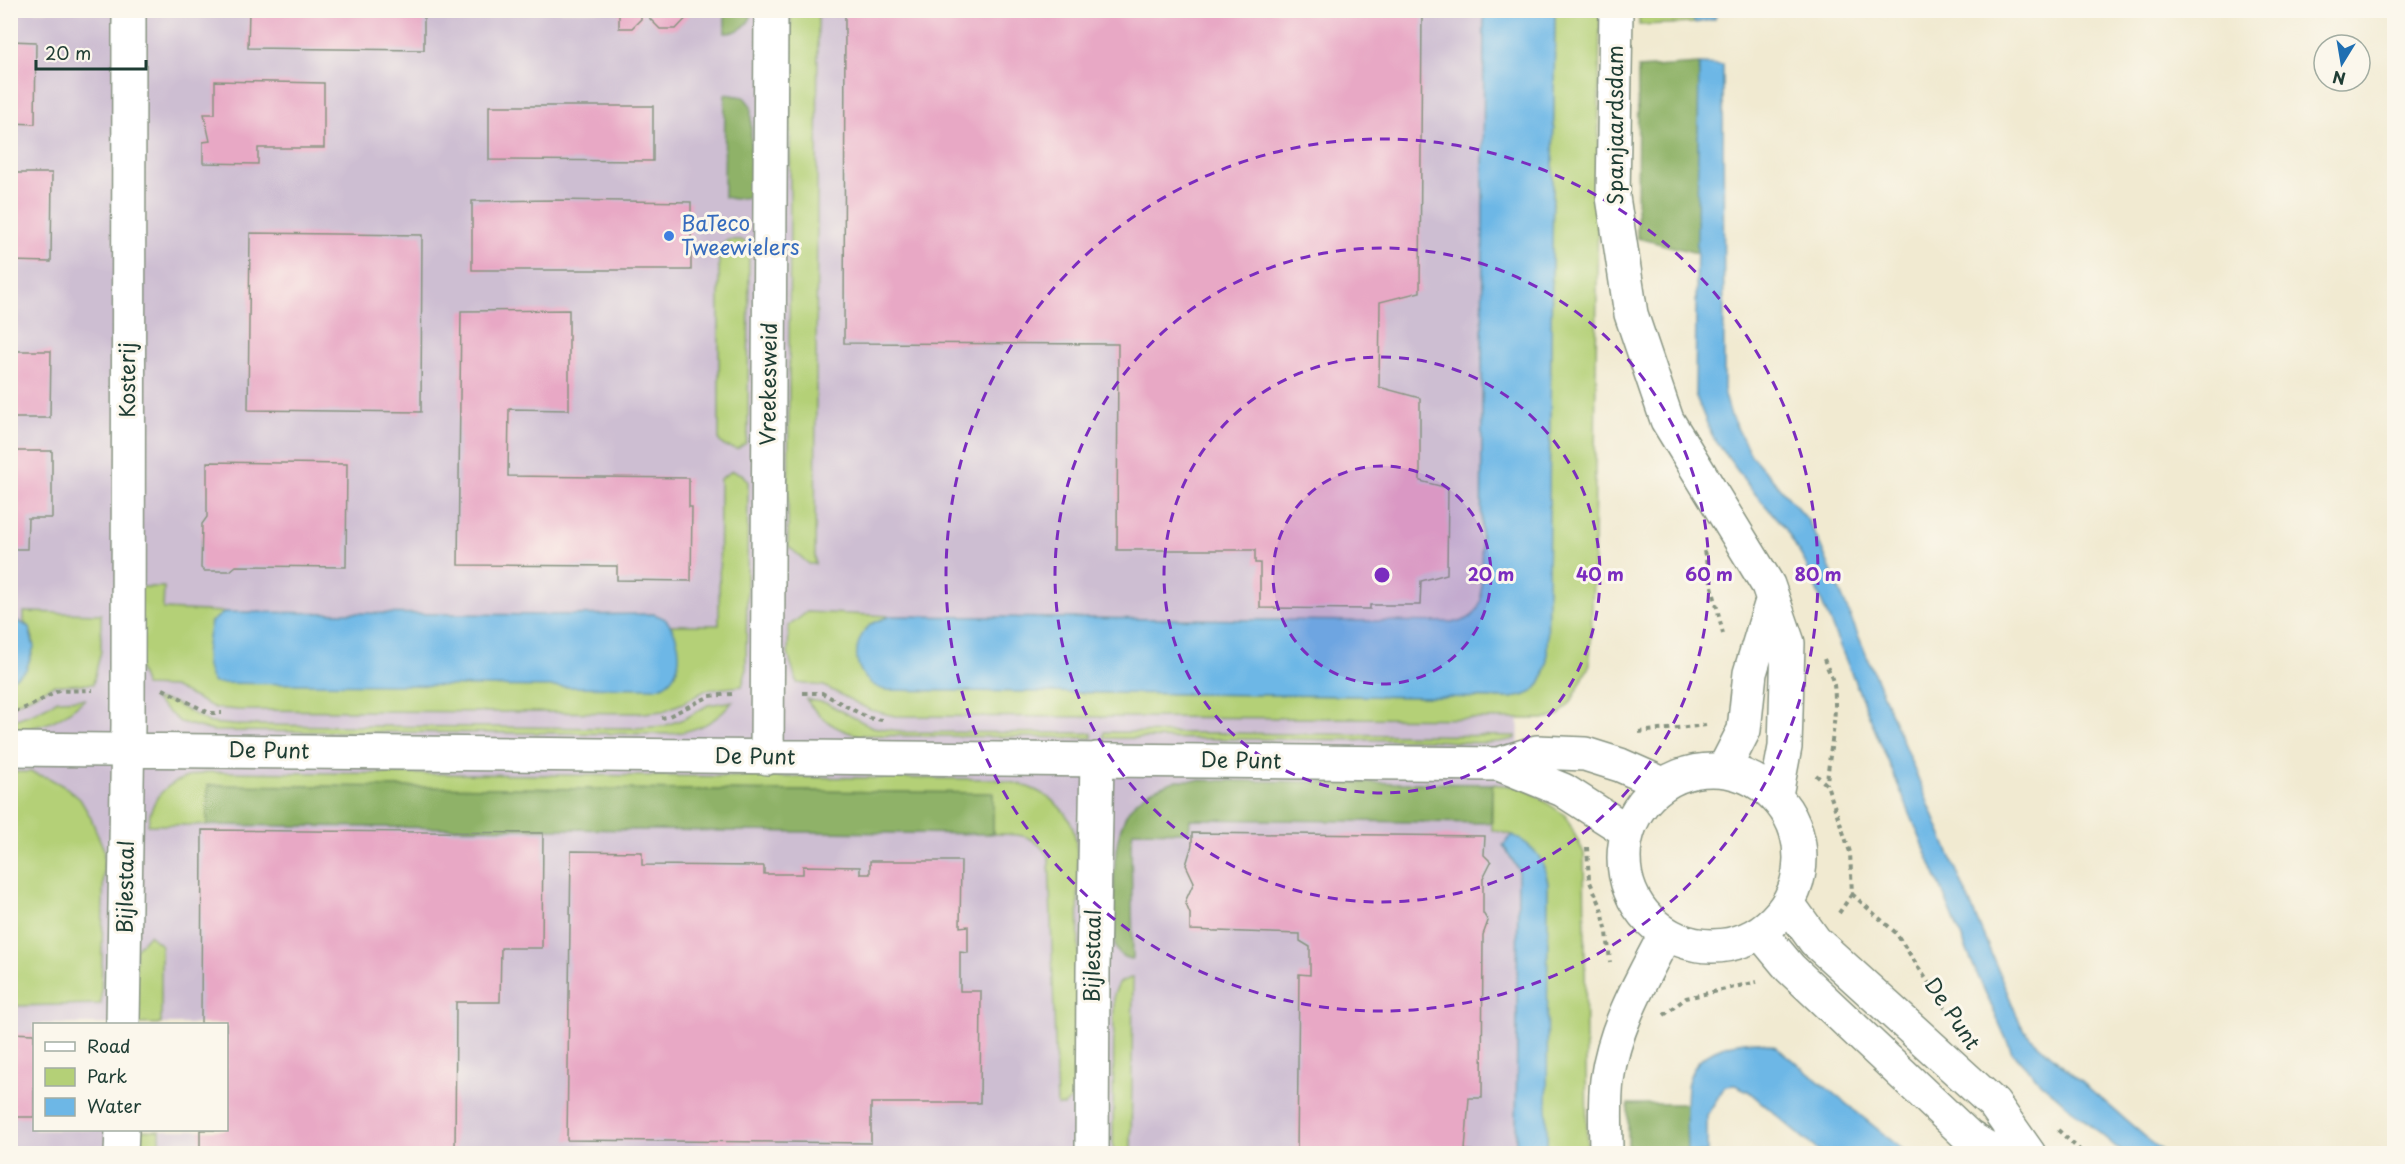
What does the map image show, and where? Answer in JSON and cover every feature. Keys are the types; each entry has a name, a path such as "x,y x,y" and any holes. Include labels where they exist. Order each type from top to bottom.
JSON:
{"street":[{"name":"Kosterij","path":"128,749 129,10"},
{"name":"Vreekesweid","path":"766,758 771,10"},
{"name":"Spanjaardsdam","path":"1616,10 1613,197 1631,314 1667,420 1768,585 1788,643 1785,747 1776,795"},
{"path":"1724,769 1744,730 1750,673 1772,601"},
{"name":"De Punt","path":"10,748 766,758 1499,764 1537,752 1585,754 1620,765 1662,784"},
{"name":"Bijlestaal","path":"123,1023 128,749"},
{"name":"Bijlestaal","path":"1092,1154 1097,759"},
{"name":"De Punt","path":"1499,764 1563,790 1627,831"},
{"path":"1701,769 1724,769 1752,778 1776,795 1797,829 1801,867 1789,904 1761,933 1730,946 1697,947 1665,935 1640,912 1625,883 1622,849 1627,831 1662,784 1679,774 1701,769"},
{"name":"De Punt","path":"1789,904 1815,941 1994,1104 2029,1154"},
{"path":"1761,933 1790,968 1960,1129 1997,1154"},
{"path":"1606,1154 1607,1081 1616,1037 1665,935"},
{"path":"121,1154 122,1131"}],"path":[{"path":"1702,545 1724,639"},
{"name":"De Punt","path":"160,689 167,689 209,712 233,713"},
{"path":"10,713 32,705 58,691 70,691"},
{"path":"651,719 667,717 710,696 724,694"},
{"path":"1641,732 1710,724"},
{"path":"1811,770 1827,785 1850,852 1852,894 1836,916"},
{"path":"1586,838 1589,880 1600,904 1607,932 1611,970"},
{"name":"De Punt","path":"1852,894 1896,933 1948,1013"},
{"path":"1661,1018 1686,998 1762,980"},
{"path":"2051,1123 2084,1154"}],"shaded area":[{"path":"10,11 1523,11 1516,1153 11,1153"}],"green space":[{"path":"725,11 752,11 747,24 735,31 725,33"},
{"path":"791,11 818,11 815,564 809,564 788,546"},
{"path":"1555,11 1600,11 1594,551 1590,664 1571,702 1559,715 1548,719 895,716 870,710 824,686 797,683 788,654 789,626 807,612 891,616 870,625 885,690 1510,698 1526,695 1536,689 1543,678 1547,663"},
{"path":"1639,11 1692,11 1694,23 1639,25"},
{"path":"1699,64 1697,253 1637,238 1638,68"},
{"path":"725,94 744,97 751,106 751,197 734,199 724,197"},
{"path":"728,240 741,240 749,244 748,432 746,443 737,449 724,446 719,441 719,247"},
{"path":"732,471 742,474 748,482 746,672 742,686 706,690 663,711 643,713 239,710 215,708 173,687 145,686 139,669 138,587 164,587 163,609 225,612 211,622 676,674 677,642 669,625 719,625 720,479"},
{"path":"24,612 101,614 101,651 93,684 54,685 11,706 10,680 24,669 32,654 32,637 24,622"},
{"path":"85,699 68,713 51,722 22,729 11,729 11,721 36,712 58,700"},
{"path":"153,699 172,702 210,723 234,725 636,728 664,726 686,718 708,705 733,701 720,715 705,725 669,734 213,731 180,722"},
{"path":"806,699 826,703 872,727 905,732 1092,733 1092,738 858,735 829,723"},
{"path":"1104,732 1516,736 1514,739 1479,743 1419,740 1104,738"},
{"path":"10,772 30,772 49,778 67,788 80,799 90,816 104,850 101,1004 11,1006"},
{"path":"208,772 993,779 1016,783 1038,791 1056,804 1071,823 1076,839 1080,1086 1077,1094 1064,1106 1057,1106 1049,857 1031,839 1011,834 993,834 993,793 208,785 207,825 148,825 154,802 167,787 185,778"},
{"path":"1178,780 1492,784 1491,823 1190,819 1189,832 1133,831 1131,845 1133,959 1127,958 1120,954 1115,946 1114,872 1119,834 1125,818 1138,800 1154,789"},
{"path":"1492,784 1523,787 1565,815 1584,853 1587,1153 1542,1153 1548,883 1545,868 1513,835 1492,830"},
{"path":"208,785 993,793 993,834 207,825"},
{"path":"149,935 161,945 161,1023 135,1023 136,949"},
{"path":"1133,977 1131,1153 1113,1153 1114,994 1119,983"},
{"path":"1628,1104 1688,1104 1687,1153 1628,1154"},
{"path":"134,1131 160,1131 160,1153 134,1154"}],"water":[{"path":"1692,10 1717,11 1715,19 1694,23"},
{"path":"1484,11 1555,11 1547,663 1543,678 1536,689 1526,695 1510,698 885,690 867,680 858,663 858,644 869,626 891,616 1460,622 1474,614 1481,600"},
{"path":"1699,64 1723,65 1724,392 1731,416 1751,455 1807,519 1820,544 2021,1025 2030,1037 2164,1153 2123,1153 2041,1083 2012,1052 1974,967 1805,562 1785,528 1751,489 1712,436 1695,394"},
{"path":"225,612 654,614 665,619 672,628 677,638 679,660 672,678 655,688 214,683 207,669 208,638 211,622"},
{"path":"10,617 29,627 34,647 26,670 11,680"},
{"path":"1513,835 1537,854 1544,866 1548,883 1547,1153 1516,1153 1518,869 1503,845"},
{"path":"1756,1041 1776,1047 1907,1153 1821,1153 1748,1091 1735,1085 1725,1086 1707,1115 1707,1153 1687,1153 1686,1097 1692,1071 1714,1050 1735,1043"}],"building":[{"path":"249,10 424,10 424,50 248,48"},
{"path":"619,10 694,10 676,29 660,29 650,19 649,13 641,13 641,19 632,28 619,28"},
{"path":"845,10 1422,10 1420,292 1380,302 1379,387 1420,398 1420,481 1448,488 1447,574 1421,581 1420,605 1370,605 1370,609 1260,608 1260,563 1255,563 1255,550 1117,550 1118,344 844,343"},
{"path":"10,41 36,42 35,124 10,123"},
{"path":"215,81 324,83 324,148 258,148 258,164 203,163 203,142 210,141 204,114 215,114"},
{"path":"489,106 653,106 653,161 489,160"},
{"path":"10,173 52,173 51,262 10,261"},
{"path":"472,201 691,202 691,270 472,270"},
{"path":"250,233 422,235 421,412 248,410"},
{"path":"569,310 569,410 509,409 508,476 689,478 689,507 692,507 691,581 617,580 617,566 458,565 461,311"},
{"path":"10,351 51,351 50,418 10,418"},
{"path":"10,451 52,451 52,518 28,518 27,549 10,549"},
{"path":"207,462 347,464 346,567 236,566 230,571 204,571 201,568 202,524 207,517"},
{"path":"202,830 543,833 542,948 501,948 500,1002 456,1002 455,1154 200,1154 200,1131 228,1131 228,1023 201,1023"},
{"path":"1192,833 1485,836 1484,855 1491,862 1483,878 1483,913 1488,921 1483,935 1482,1098 1469,1098 1465,1150 1488,1152 1488,1154 1297,1154 1299,974 1310,975 1310,947 1300,941 1300,934 1190,930 1190,914 1185,902 1194,882 1186,865 1192,845"},
{"path":"571,851 642,852 642,865 764,866 764,874 803,874 803,866 860,867 860,874 870,874 870,861 961,861 960,927 968,926 968,953 960,952 960,991 981,991 980,1103 871,1103 871,1143 567,1140"},
{"path":"10,1033 33,1034 33,1117 10,1117"}],"place":[{"name":"BaTeco Tweewielers","path":"669,236"}]}
